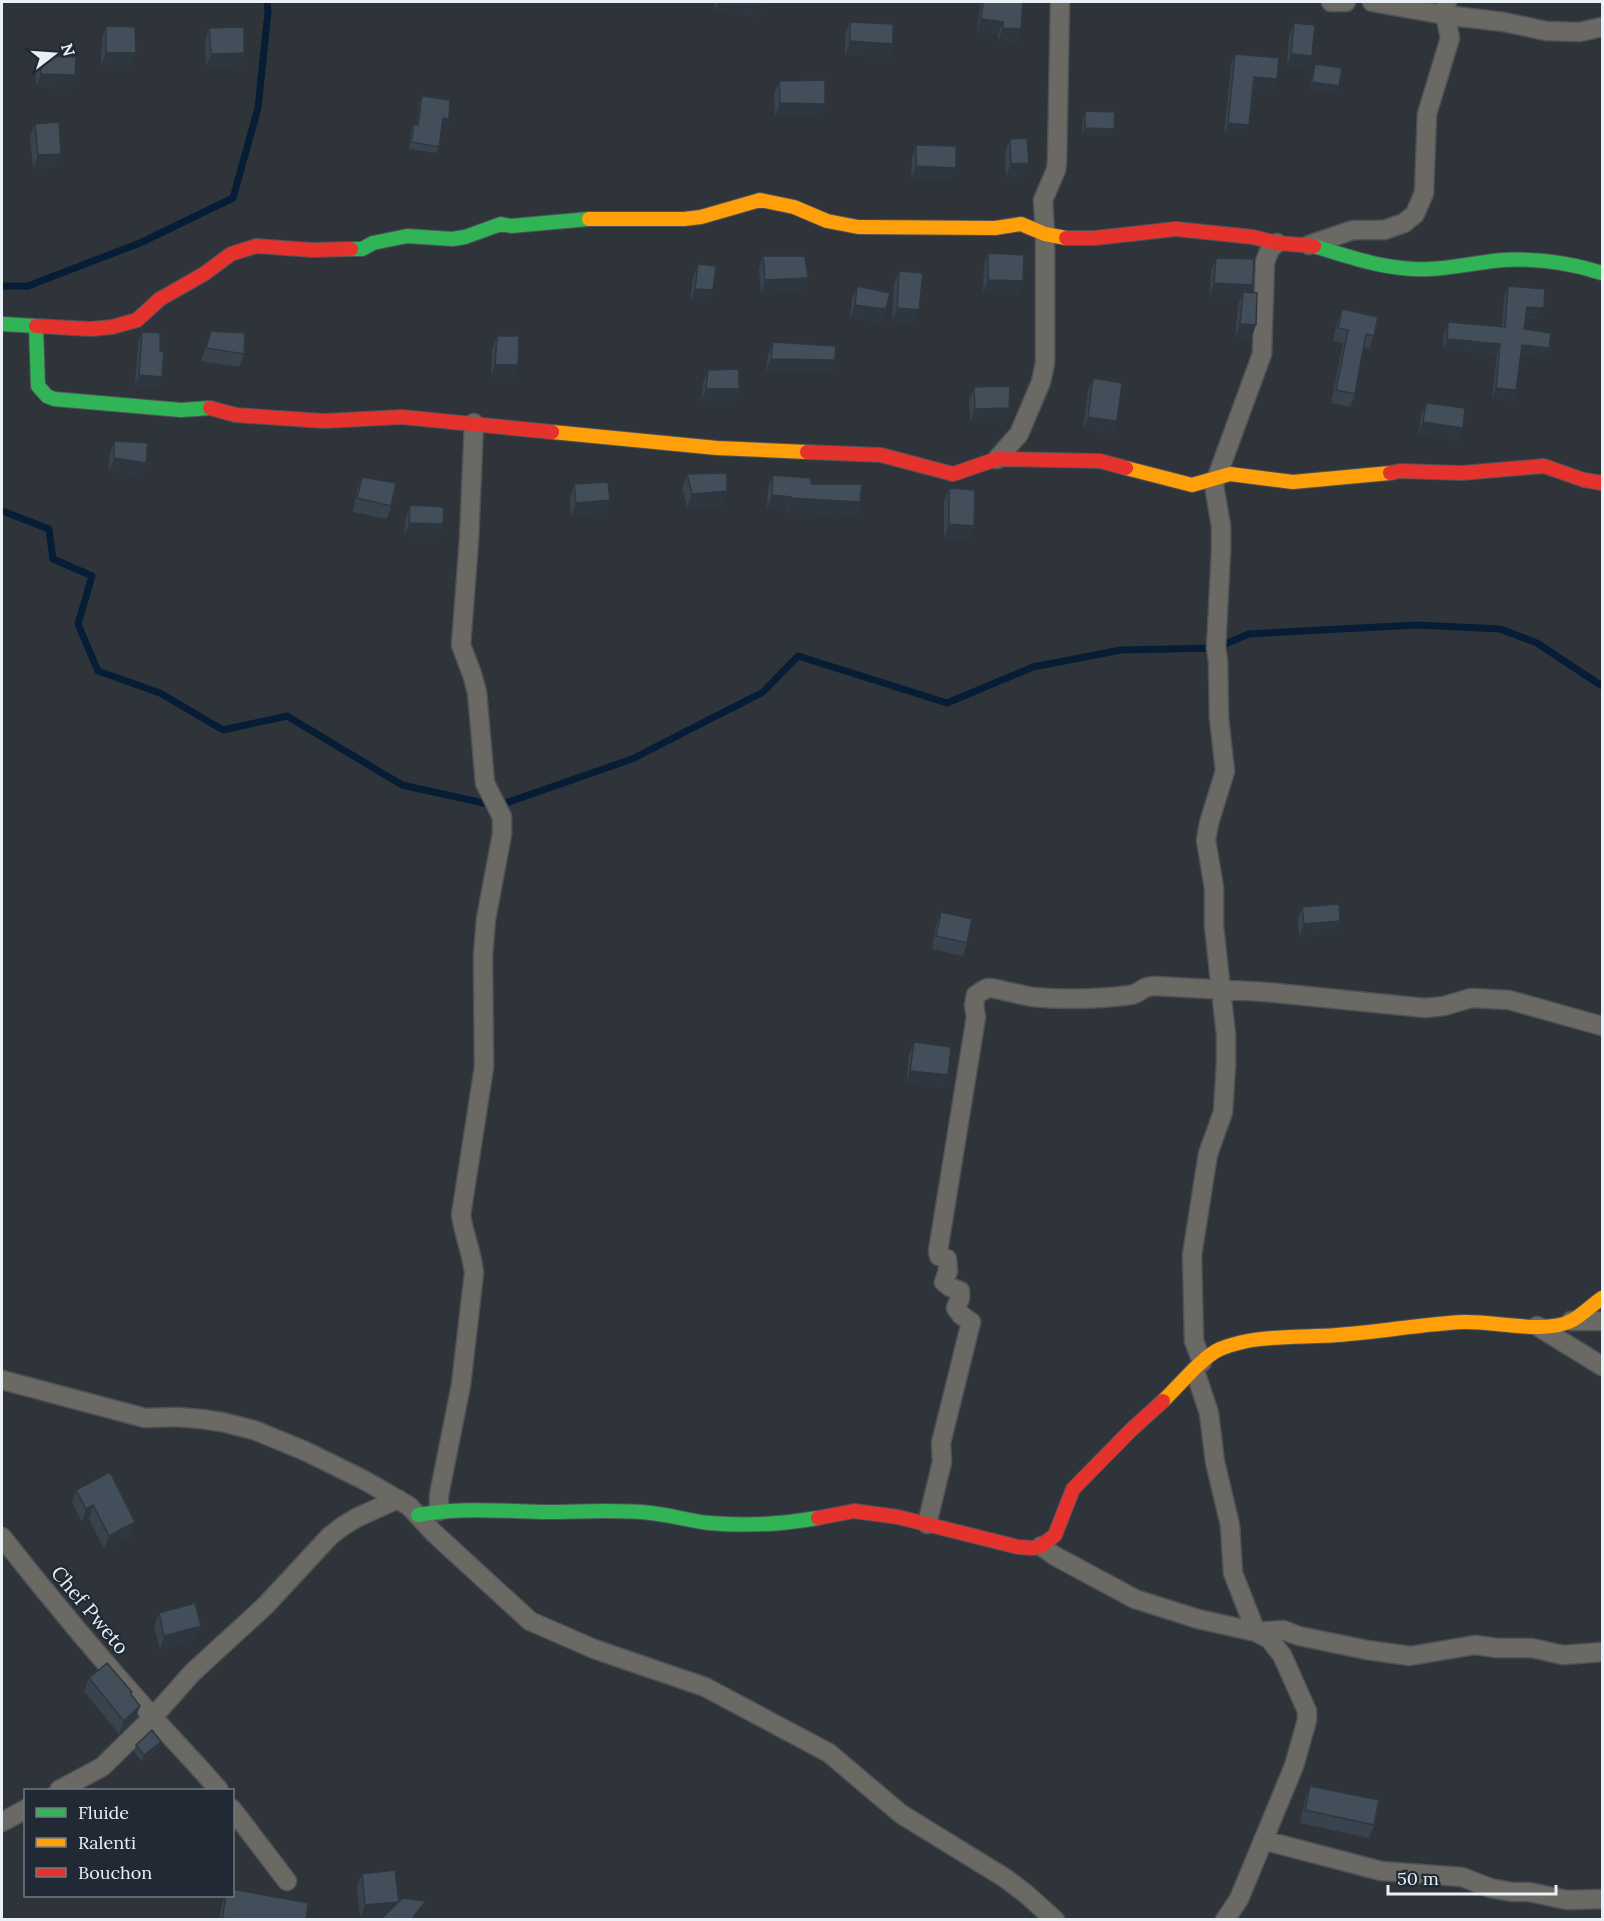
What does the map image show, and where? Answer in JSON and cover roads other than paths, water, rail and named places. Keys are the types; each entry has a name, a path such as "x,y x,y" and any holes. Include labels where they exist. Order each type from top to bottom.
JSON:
{"street":[{"path":"997,459 1019,434 1041,382 1045,363 1043,200 1056,170 1057,161 1060,2"},
{"path":"1331,2 1346,2"},
{"path":"1372,2 1446,8 1546,31 1580,32 1602,27"},
{"path":"1309,245 1353,230 1383,230 1404,223 1415,214 1424,193 1427,114 1450,38 1446,8"},
{"path":"2,324 90,329 130,323 137,320 160,299 204,274 231,254 256,246 312,250 362,249 373,243 407,236 443,239 465,237 501,224 511,226 596,218 684,219 701,217 760,200 794,207 827,221 858,227 995,228 1021,224 1045,234 1064,238 1095,238 1176,229 1253,237 1276,243 1309,245 1368,264 1392,267 1429,269 1502,260 1531,259 1586,268 1602,273"},
{"path":"1225,1920 1239,1899 1294,1766 1305,1730 1307,1711 1282,1655 1269,1639 1256,1632 1233,1573 1230,1525 1215,1462 1209,1413 1194,1341 1192,1255 1208,1154 1223,1112 1226,1035 1214,917 1214,880 1206,840 1225,771 1219,718 1216,648 1221,526 1214,485 1262,354 1265,262 1270,249 1276,243"},
{"path":"36,326 38,386 47,396 54,399 181,410 214,408 243,416 324,421 402,417 717,448 880,456 953,474 997,459 1100,461 1192,485 1230,474 1293,482 1413,470 1462,473 1544,466 1584,480 1602,483"},
{"path":"439,1511 439,1495 461,1385 474,1273 473,1259 461,1215 484,1067 483,955 486,919 502,834 502,817 485,783 477,692 461,645 474,423"},
{"path":"927,1524 942,1462 941,1443 971,1322 956,1308 960,1291 944,1282 947,1259 939,1256 938,1251 976,1017 974,1005 976,995 992,987 1000,991 1033,997 1079,998 1132,995 1146,986 1266,992 1425,1008 1444,1006 1471,998 1509,1000 1602,1026"},
{"path":"1571,1321 1602,1298"},
{"path":"418,1515 439,1511 616,1511 651,1513 710,1523 789,1523 855,1511 898,1517 1018,1547 1041,1546 1055,1535 1073,1489 1131,1430 1199,1366 1221,1349 1253,1340 1328,1336 1465,1322 1497,1323 1517,1327 1571,1321 1602,1321"},
{"path":"1538,1326 1602,1366"},
{"path":"2,1380 145,1418 201,1419 254,1430 305,1451 364,1480 398,1499 418,1515 434,1533 530,1621 594,1649 705,1687 829,1753 901,1814 1005,1878 1055,1920"},
{"path":"63,1789 102,1767 153,1717 193,1672 266,1605 330,1536 358,1517 398,1499"},
{"name":"Chef Pweto","path":"2,1537 44,1591 217,1789"},
{"path":"1041,1546 1055,1556 1135,1599 1198,1619 1256,1632 1289,1631 1299,1636 1410,1656 1475,1645 1497,1648 1532,1648 1563,1655 1602,1652"},
{"path":"2,1822 24,1810"},
{"path":"234,1812 287,1881"},
{"path":"1263,1840 1381,1871 1462,1877 1490,1888 1529,1892 1567,1900 1602,1899"}],"waterway":[{"path":"2,286 28,286 140,243 233,198 258,108 268,12 267,2"},
{"path":"2,511 49,529 53,559 92,576 78,624 98,671 160,693 223,730 287,716 402,785 497,806 632,759 763,692 798,656 947,703 1033,667 1121,650 1216,648 1249,634 1416,625 1500,629 1537,643 1602,686"}]}
